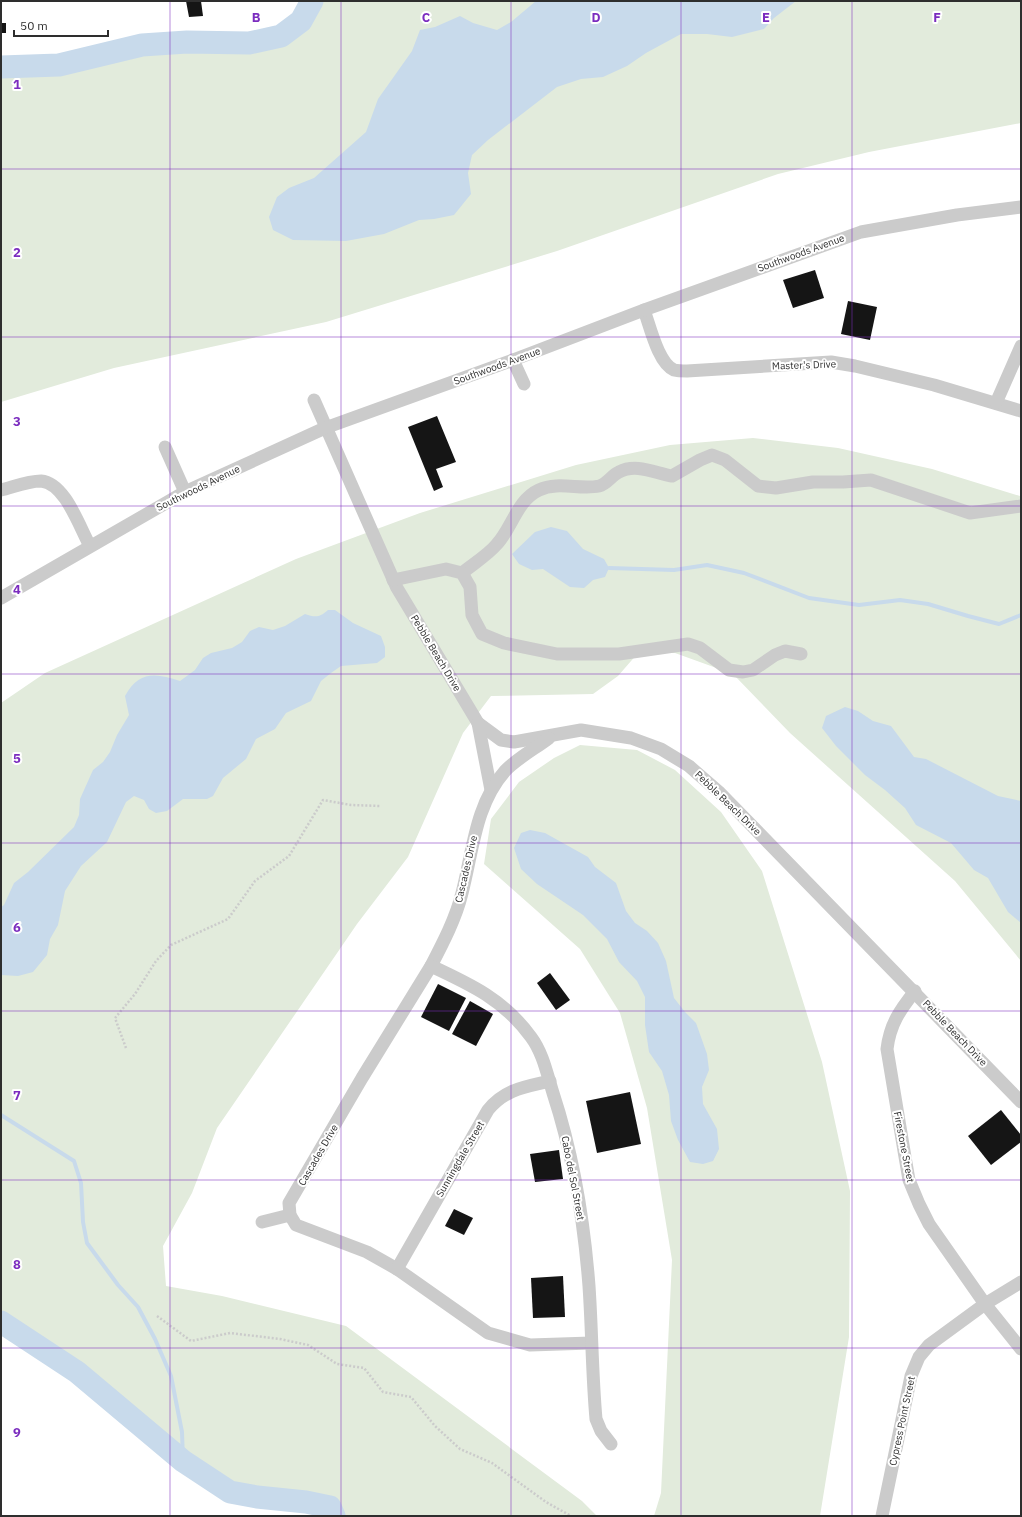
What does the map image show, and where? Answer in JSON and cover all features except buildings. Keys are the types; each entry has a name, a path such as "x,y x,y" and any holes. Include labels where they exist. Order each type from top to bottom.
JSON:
{"street":[{"name":"Southwoods Avenue","path":"1,598 185,492 325,428 513,360 644,310 861,232 957,215 1021,207"},
{"name":"Master's Drive","path":"644,310 660,354 667,364 675,370 687,371 831,362 855,366 927,383 1021,410"},
{"path":"996,403 1021,346"},
{"path":"513,360 524,384"},
{"name":"Pebble Beach Drive","path":"314,400 393,580 415,620 478,723 502,740 514,742 556,733 581,730 631,738 661,749 689,766 720,793 915,991 1021,1102"},
{"path":"165,447 185,492"},
{"path":"462,573 497,544 521,505 539,490 558,486 584,488 602,485 619,472 632,468 642,468 672,476 700,460 712,456 725,460 758,486 776,488 813,482 871,480 970,513 1021,506"},
{"path":"1,490 39,481 51,483 60,489 90,546"},
{"path":"393,580 446,569 462,573 470,587 472,615 482,634 504,643 557,654 619,654 688,644 700,648 729,670 743,672 753,670 775,655 785,651 800,654"},
{"path":"478,723 491,790"},
{"name":"Cascades Drive","path":"290,1215 289,1203 362,1078 432,966 462,894 475,830 491,790 506,770 556,733"},
{"name":"Cabo del Sol Street","path":"432,966 478,988 517,1020 536,1045 543,1059 562,1119 583,1232 596,1418 601,1431 611,1444"},
{"name":"Firestone Street","path":"915,991 896,1017 889,1033 887,1049 910,1180 919,1204 929,1224 985,1304 1021,1349"},
{"name":"Sunningdale Street","path":"397,1269 491,1106 502,1095 513,1090 550,1081"},
{"path":"262,1222 290,1215 296,1225 301,1228 367,1252 397,1269 488,1333 530,1345 591,1343"},
{"name":"Cypress Point Street","path":"882,1516 911,1376 919,1357 929,1344 985,1304 1021,1282"}],"path":[{"path":"126,1048 115,1018 135,994 156,961 171,945 228,919 255,881 289,856 323,800 351,805 381,806"},
{"path":"157,1316 191,1341 230,1333 280,1339 308,1345 337,1364 364,1368 383,1392 411,1397 435,1426 460,1449 492,1463 546,1502 571,1516"}],"green space":[{"path":"312,1 1021,1 1021,123 869,152 778,174 557,251 326,322 114,368 1,402 1,67 59,65 142,45 187,42 249,43 281,36 301,21"},
{"path":"753,438 838,448 932,469 1020,496 1021,492 1021,961 955,881 790,733 733,674 675,653 638,653 618,676 593,694 491,696 463,733 408,857 357,924 217,1128 192,1193 163,1246 166,1286 222,1296 346,1326 582,1501 597,1516 334,1516 330,1507 306,1502 257,1497 230,1492 183,1461 77,1372 1,1322 1,703 45,673 296,559 420,513 576,465 670,445"},
{"path":"580,745 637,750 675,770 721,812 762,871 822,1062 850,1191 849,1337 820,1516 654,1516 661,1493 672,1260 647,1108 620,1013 580,949 484,864 491,819 519,782 554,758"}],"water":[{"path":"536,1 796,1 774,18 764,29 732,37 707,34 681,34 646,53 627,66 603,77 581,79 557,87 488,140 472,155 468,173 471,194 454,215 419,220 384,234 346,241 293,240 273,230 269,217 277,197 289,188 314,178 366,132 378,99 412,51 420,30 435,27 460,16 473,23 497,30 511,22"},
{"path":"551,527 567,531 583,549 604,559 609,568 605,577 593,580 584,588 570,587 543,569 532,570 519,564 512,554 535,532"},
{"path":"328,610 335,610 353,623 381,636 385,647 385,657 377,663 341,666 321,681 311,701 286,713 275,729 256,739 246,759 223,778 213,796 207,799 183,799 167,811 156,813 149,809 144,800 134,796 126,802 107,842 81,866 65,891 58,925 50,939 47,955 33,972 18,976 1,975 1,907 4,905 14,883 28,872 74,827 79,815 80,799 93,770 103,762 110,752 117,735 129,715 125,696 130,688 142,678 148,676 163,676 180,681 195,670 203,658 211,653 232,648 242,642 250,631 259,627 273,630 285,626 305,614 318,616"},
{"path":"845,707 858,711 873,721 891,726 914,757 926,759 998,796 1021,801 1021,923 1008,912 988,878 974,870 951,843 916,825 905,808 865,775 836,746 822,728 826,716"},
{"path":"530,830 545,833 588,857 595,867 616,883 626,911 635,923 647,931 658,943 666,961 674,998 696,1023 707,1054 709,1070 702,1087 703,1104 717,1129 719,1149 713,1161 703,1164 690,1162 678,1140 671,1121 669,1095 662,1071 649,1052 645,1025 645,997 637,981 619,962 607,939 583,915 537,884 521,869 514,848 521,833"}],"waterway":[{"path":"1,67 59,65 142,45 187,42 249,43 281,36 301,21 312,1"},
{"path":"609,568 674,570 707,565 744,573 809,598 859,605 900,600 928,604 999,624 1021,615"},
{"path":"1,1115 74,1161 81,1183 83,1222 87,1243 118,1285 138,1307 155,1339 171,1376 182,1432 183,1461"},
{"path":"1,1322 77,1372 183,1461 230,1492 257,1497 306,1502 330,1507 334,1516"}]}
